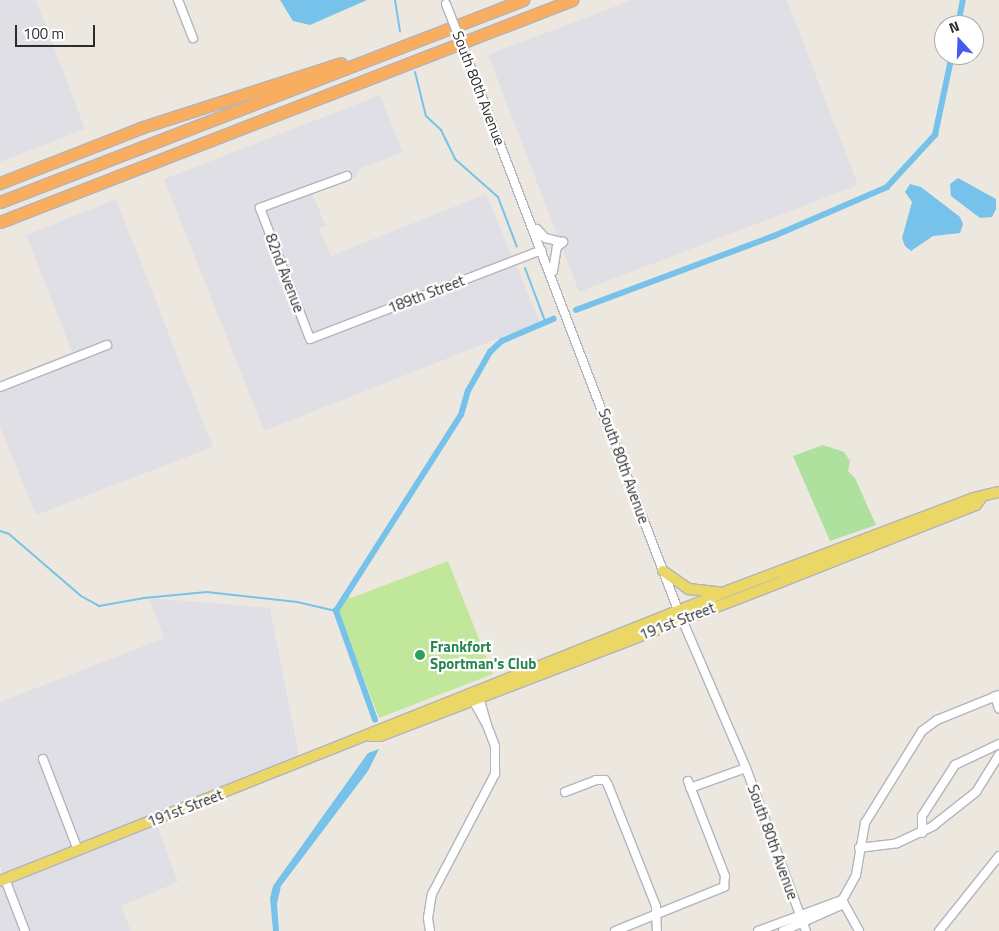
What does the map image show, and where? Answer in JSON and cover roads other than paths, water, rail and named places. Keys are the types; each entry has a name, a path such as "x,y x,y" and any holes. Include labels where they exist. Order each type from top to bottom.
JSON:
{"highway":[{"path":"0,202 523,0"},
{"path":"0,222 572,0"},
{"path":"0,183 140,128 376,50 429,37"}],"main road":[{"name":"191st Street","path":"2,880 369,736 380,736 476,699 680,615 730,590 973,498 981,498 999,492"},
{"name":"191st Street","path":"369,736 377,728 976,505 981,498"},
{"path":"663,571 698,592 730,590"}],"street":[{"path":"178,0 193,38"},
{"name":"South 80th Avenue","path":"445,2 553,277 680,615 746,768 805,927"},
{"name":"82nd Avenue","path":"310,339 260,208 347,176"},
{"path":"531,221 545,238 563,242 557,247 552,263 553,277"},
{"name":"189th Street","path":"310,339 542,250"},
{"path":"0,387 107,345"},
{"path":"783,931 805,927 832,912 854,883 865,823 922,731 938,720 997,696 999,708"},
{"path":"430,931 428,918 432,894 495,774 495,746 476,699"},
{"path":"922,833 922,816 955,765 999,744"},
{"path":"859,848 888,846 922,833 976,792 999,755"},
{"path":"43,759 78,850"},
{"path":"615,931 719,890 726,882 689,785 746,768"},
{"path":"565,792 596,780 605,780 608,784 658,914 657,931"},
{"path":"939,931 999,856"},
{"path":"2,880 25,931"},
{"path":"758,931 842,900"},
{"path":"842,900 859,931"}],"water":[{"path":"280,0 367,0 310,25 293,21"},
{"path":"958,178 996,199 996,209 992,217 980,218 951,196 950,184"},
{"path":"910,184 921,187 960,217 963,224 960,233 933,236 911,251 905,246 902,238 912,202 905,192"},
{"path":"379,749 368,771 281,886 277,904 279,931 273,931 270,898 273,886 368,753"}],"waterway":[{"path":"395,0 400,32"},
{"path":"960,15 963,0"},
{"path":"576,310 774,236 887,187 935,135 950,65"},
{"path":"415,72 426,116 441,130 455,159 498,197 517,247"},
{"path":"525,268 545,321"},
{"path":"375,720 336,611 461,415 468,391 490,352 502,341 553,319"},
{"path":"0,531 9,534 81,596 99,606 144,598 207,592 297,602 336,611"}],"place":[{"name":"Frankfort Sportman's Club","path":"420,655"}]}
